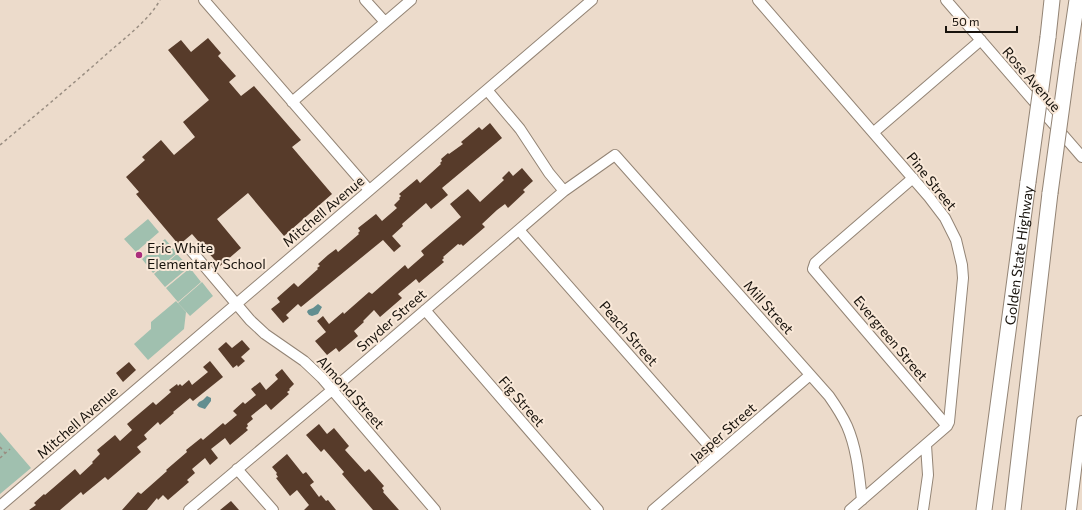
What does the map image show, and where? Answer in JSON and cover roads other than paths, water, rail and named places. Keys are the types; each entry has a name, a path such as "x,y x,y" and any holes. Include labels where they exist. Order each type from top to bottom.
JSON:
{"highway":[{"name":"Golden State Highway","path":"984,510 1052,0"},
{"name":"Golden State Highway","path":"1013,510 1050,193 1077,0"}],"street":[{"path":"204,0 369,190"},
{"path":"365,0 385,22"},
{"path":"292,102 411,0"},
{"name":"Mitchell Avenue","path":"0,506 592,0"},
{"name":"Pine Street","path":"758,0 874,132 938,208 948,223 956,240 962,265 963,278 947,426"},
{"name":"Rose Avenue","path":"946,0 1082,157"},
{"path":"874,132 981,40"},
{"path":"487,90 520,129 549,173 564,191"},
{"name":"Snyder Street","path":"188,510 332,390 564,191 615,155"},
{"name":"Mill Street","path":"615,155 829,396 840,412 847,426 856,458 862,500"},
{"name":"Evergreen Street","path":"912,178 815,263 813,269 947,426"},
{"name":"Peach Street","path":"519,230 717,455"},
{"name":"Almond Street","path":"189,248 250,320 265,334 304,361 332,390 435,510"},
{"name":"Fig Street","path":"425,310 598,510"},
{"name":"Jasper Street","path":"653,510 810,375"},
{"path":"1071,510 1081,448 1082,421"},
{"path":"850,510 947,426"},
{"path":"923,510 928,475 926,444"},
{"path":"237,469 273,510"}],"water":[{"path":"318,304 322,307 318,314 312,316 309,315 307,312 308,310"},
{"path":"207,396 211,398 211,401 205,409 199,407 197,405 199,402"}],"place":[{"name":"Eric White Elementary School","path":"139,255"}]}
